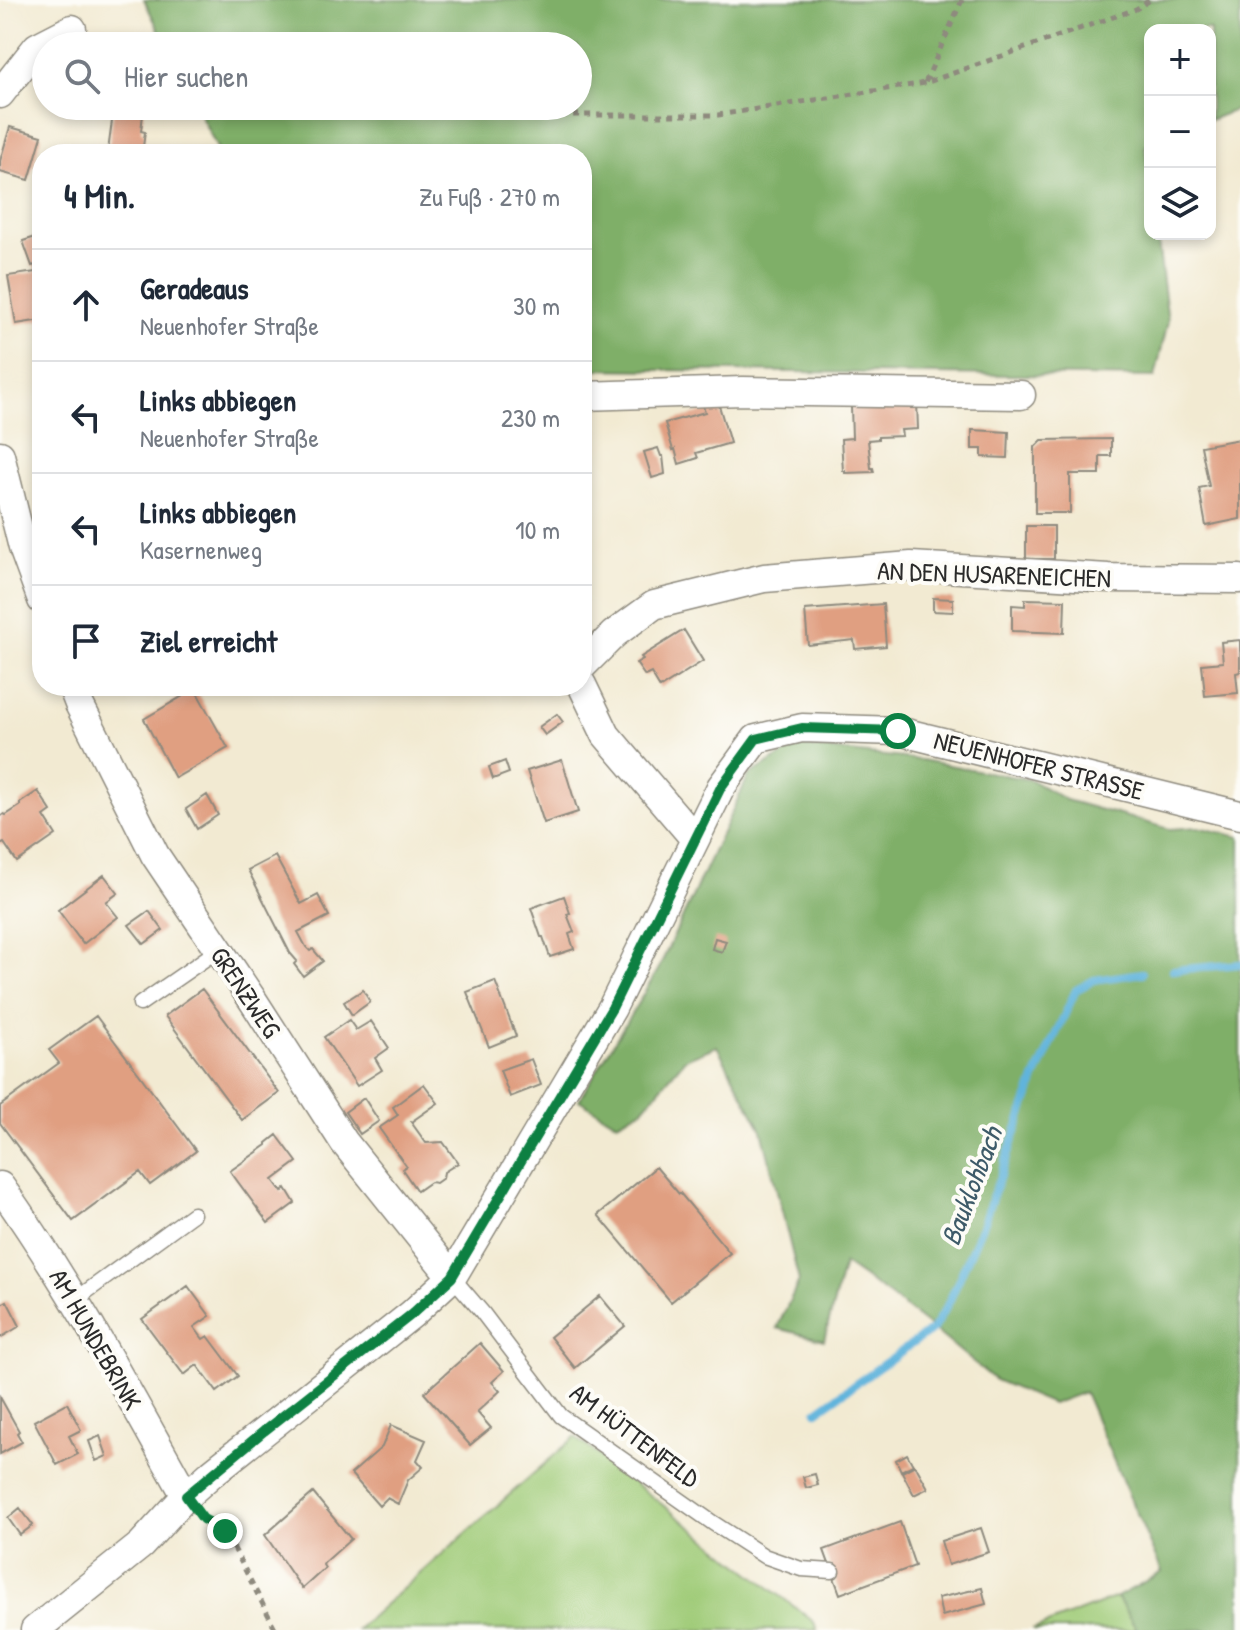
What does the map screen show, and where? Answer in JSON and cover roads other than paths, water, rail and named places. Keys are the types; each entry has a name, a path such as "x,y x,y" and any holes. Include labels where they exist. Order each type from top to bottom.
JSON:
{"street":[{"path":"66,32 72,29"},
{"path":"0,94 32,53"},
{"path":"592,396 743,391 1021,395"},
{"path":"0,455 32,573"},
{"name":"AN DEN HUSARENEICHEN","path":"592,656 614,634 654,605 764,578 911,566 1108,578 1240,579"},
{"name":"GRENZWEG","path":"76,696 155,855 344,1142 452,1277"},
{"path":"587,696 606,735 695,839"},
{"name":"NEUENHOFER STRASSE","path":"35,1630 141,1545 186,1496 412,1314 452,1277 612,1008 721,787 756,739 802,728 898,731 1240,815"},
{"name":"AM HUNDEBRINK","path":"0,1186 75,1300 186,1496"}],"lane":[{"path":"140,1004 218,950"},
{"path":"75,1300 193,1214"},
{"name":"AM HÜTTENFELD","path":"452,1277 561,1416 764,1556 801,1569 832,1571"}],"waterway":[{"name":"Bauklohbach","path":"1173,970 1240,964"},
{"name":"Bauklohbach","path":"817,1411 933,1329 949,1302 982,1226 1035,1079 1076,990 1094,980 1142,973"}]}
